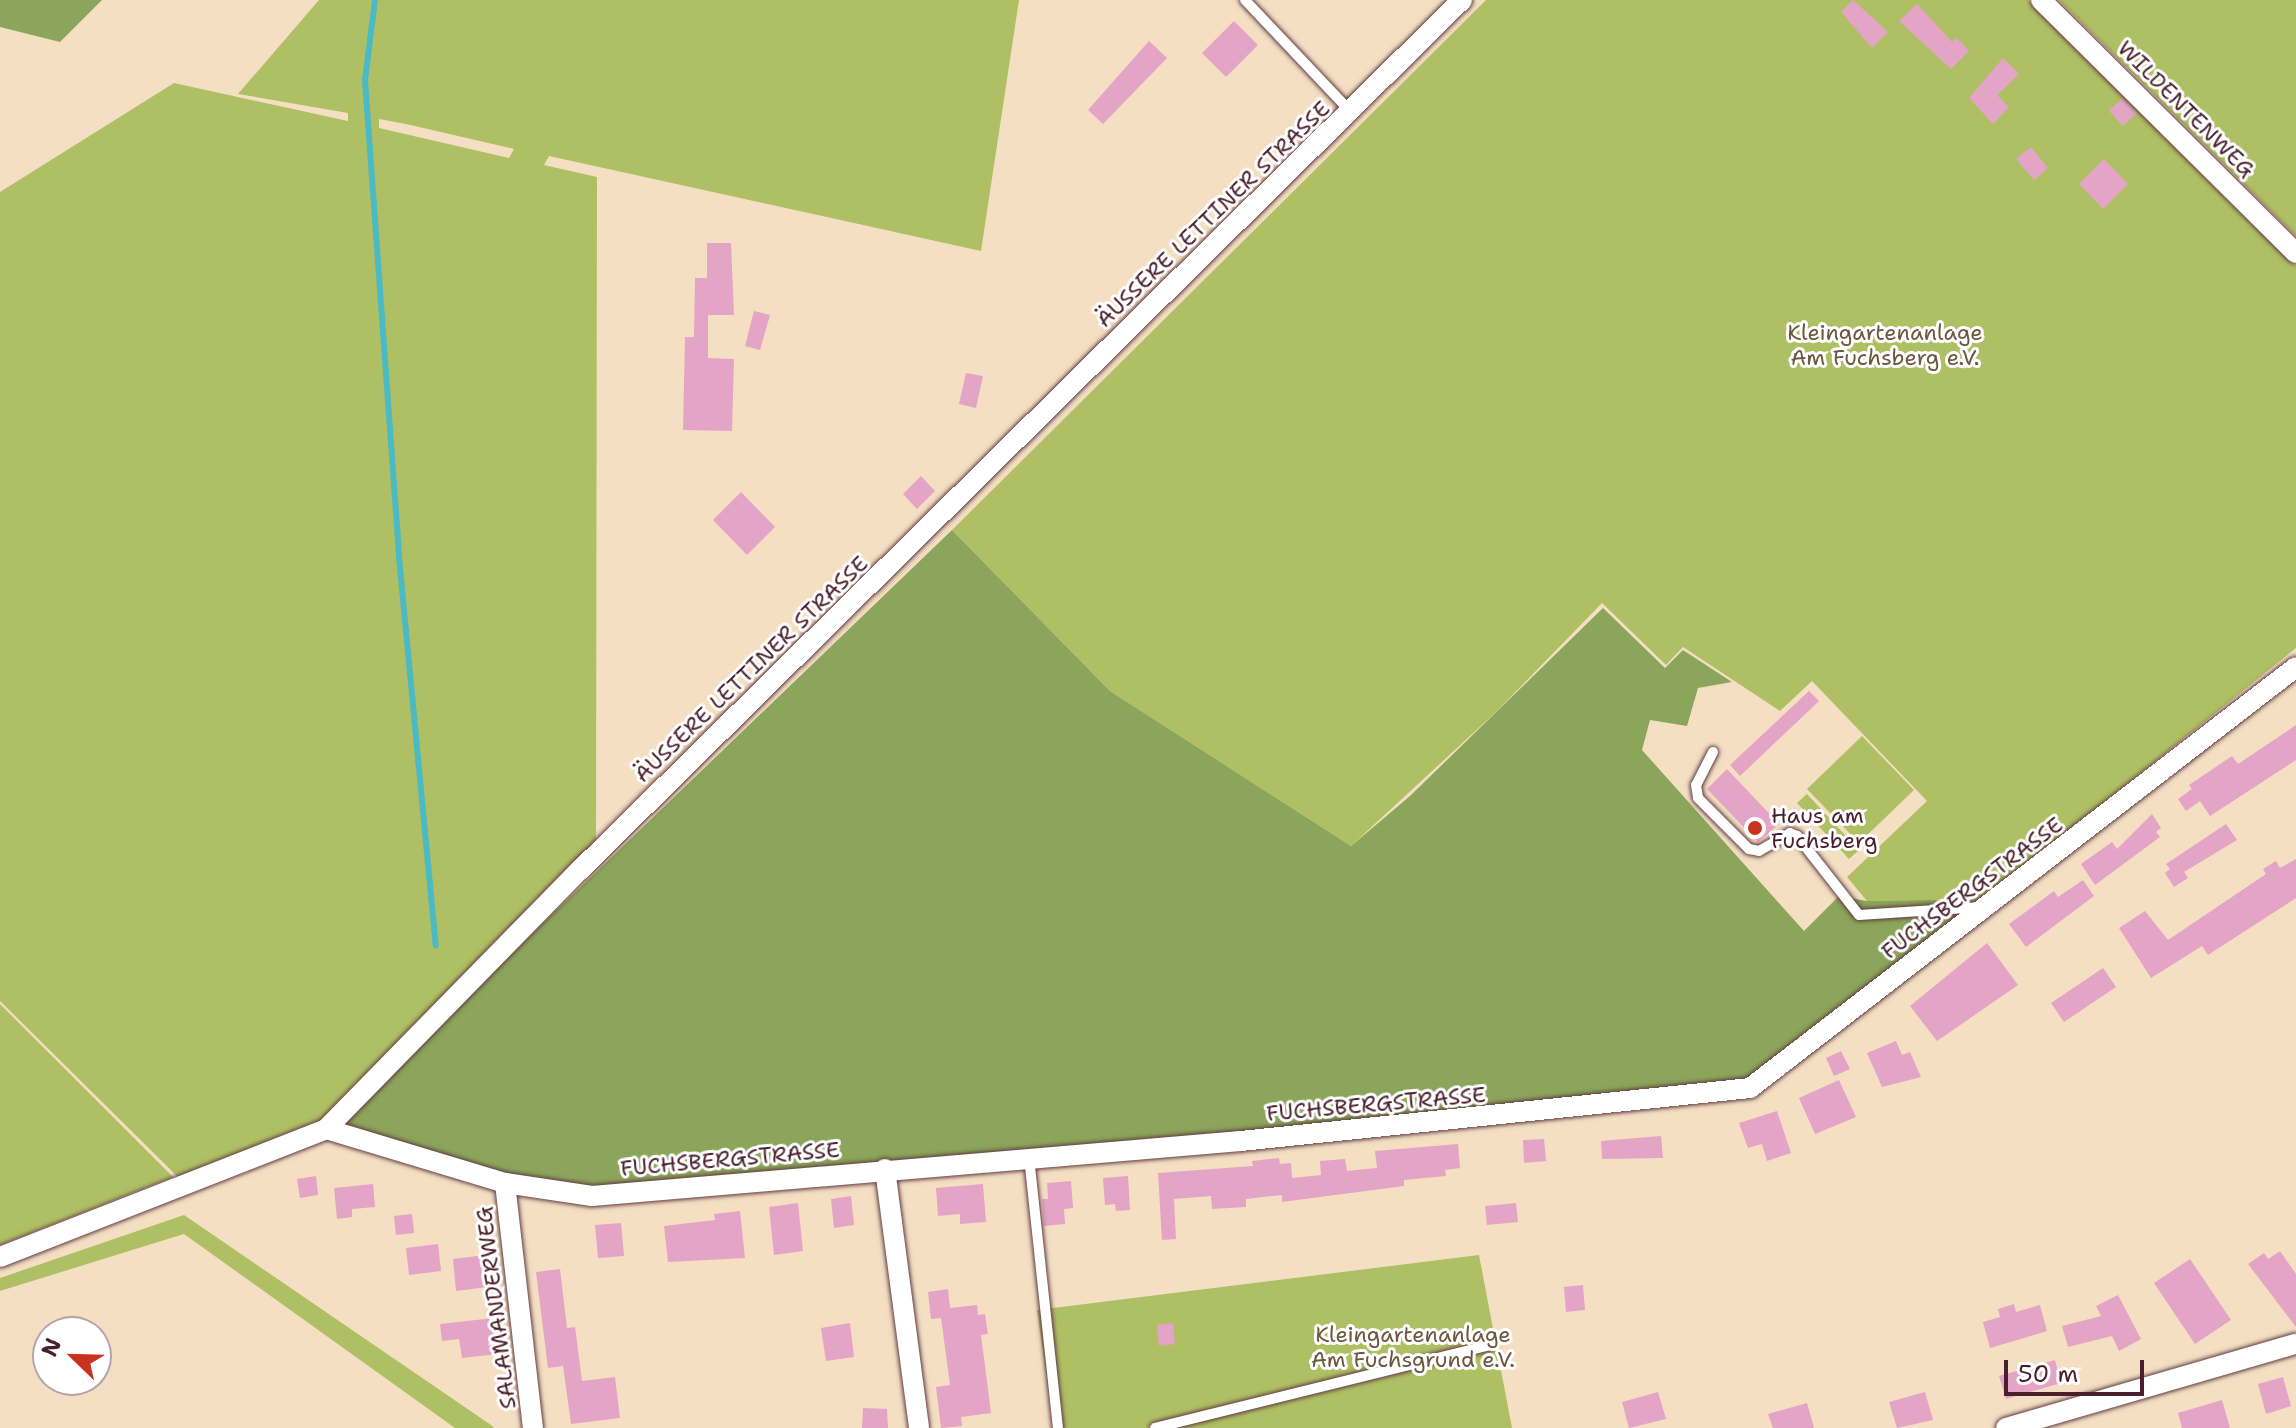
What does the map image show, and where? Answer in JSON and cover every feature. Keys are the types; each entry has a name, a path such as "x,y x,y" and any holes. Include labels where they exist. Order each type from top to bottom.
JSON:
{"street":[{"name":"ÄUSSERE LETTINER STRASSE","path":"0,1257 326,1129 580,870 1462,0"},
{"name":"WILDENTENWEG","path":"2041,0 2296,253"},
{"name":"FUCHSBERGSTRASSE","path":"326,1129 505,1183 592,1196 1029,1155 1257,1139 1750,1088 2296,667"},
{"path":"885,1169 919,1428"},
{"name":"SALAMANDERWEG","path":"505,1183 533,1428"},
{"path":"2006,1428 2296,1344"}],"lane":[{"path":"1245,0 1351,112"},
{"path":"1713,752 1696,785 1698,798 1749,849 1759,851 1790,833 1797,836 1859,915 1988,907"},
{"path":"1029,1155 1058,1428"},
{"path":"1155,1428 1491,1345"}],"green space":[{"path":"0,0 102,0 60,42 0,27"},
{"path":"319,0 1019,0 981,251 549,156 544,165 597,177 596,849 326,1129 185,1184 0,1001 0,192 174,83 348,121 348,113 238,94","holes":["379,119 514,149 509,158 379,128"]},
{"name":"Kleingartenanlage Am Fuchsberg e.V.","path":"1486,0 2028,0 2296,266 2296,648 1984,899 1867,901 1847,877 1927,801 1812,681 1780,711 1683,647 1666,665 1602,603 1497,711 1351,846 1110,691 952,530"},
{"path":"2059,0 2296,0 2296,236"},
{"path":"952,530 1110,691 1351,846 1410,796 1603,608 1665,668 1683,650 1732,682 1698,688 1687,726 1650,720 1642,750 1804,931 1839,896 1867,901 1984,899 1750,1088 592,1196 331,1127"},
{"path":"1862,736 1914,790 1859,843 1807,789"},
{"path":"1807,794 1859,850 1849,859 1797,803"},
{"path":"0,1004 173,1177 0,1245"},
{"path":"184,1215 494,1428 455,1428 184,1234 0,1291 0,1278"},
{"name":"Kleingartenanlage Am Fuchsgrund e.V.","path":"1479,1255 1512,1428 1054,1428 1037,1310"}],"building":[{"path":"1853,0 1888,32 1872,48 1841,12"},
{"path":"1917,4 1952,42 1957,38 1969,51 1951,69 1899,21"},
{"path":"1234,21 1258,45 1226,77 1202,53"},
{"path":"1149,41 1167,58 1103,124 1088,110"},
{"path":"2003,58 2019,74 1997,95 2009,107 1993,124 1969,98"},
{"path":"2122,98 2137,113 2123,126 2109,111"},
{"path":"2031,147 2048,168 2034,180 2016,159"},
{"path":"2104,159 2128,184 2103,209 2079,184"},
{"path":"707,243 731,243 734,315 708,315 708,358 734,359 732,431 683,430 685,337 694,337 695,278 707,278"},
{"path":"754,311 770,315 760,350 745,346"},
{"path":"966,373 983,376 976,408 959,404"},
{"path":"921,476 935,491 917,509 903,494"},
{"path":"741,492 775,527 747,555 713,520"},
{"path":"1809,691 1819,701 1740,776 1730,765"},
{"path":"2296,725 2296,760 2210,816 2200,801 2186,811 2178,799 2192,789 2189,785 2232,756 2238,764"},
{"path":"1727,769 1779,824 1758,842 1707,789"},
{"path":"2152,814 2161,828 2156,832 2160,837 2095,885 2081,864 2112,842 2117,849"},
{"path":"2226,824 2237,840 2184,872 2188,878 2174,887 2165,873 2170,869 2166,864"},
{"path":"2296,859 2296,898 2208,955 2202,946 2151,978 2119,928 2145,911 2168,940 2266,874 2263,869 2276,861 2280,868"},
{"path":"2083,880 2094,896 2026,947 2009,924 2054,891 2058,897"},
{"path":"1987,943 2018,985 1937,1041 1910,1006"},
{"path":"2103,968 2116,987 2064,1022 2051,1003"},
{"path":"1896,1041 1902,1055 1910,1052 1921,1077 1882,1087 1867,1053"},
{"path":"1841,1051 1850,1069 1834,1076 1826,1058"},
{"path":"1839,1080 1856,1117 1815,1134 1799,1098"},
{"path":"1777,1111 1791,1153 1767,1161 1762,1144 1748,1148 1739,1123"},
{"path":"1661,1136 1663,1158 1602,1159 1601,1141"},
{"path":"1544,1139 1546,1161 1524,1163 1523,1140"},
{"path":"1458,1144 1460,1168 1445,1170 1446,1176 1404,1180 1404,1186 1282,1202 1282,1195 1246,1199 1246,1207 1212,1209 1211,1196 1174,1199 1176,1239 1162,1240 1158,1173 1253,1166 1252,1161 1279,1158 1280,1164 1291,1163 1292,1178 1321,1175 1320,1161 1345,1159 1347,1171 1377,1168 1375,1151"},
{"path":"316,1176 318,1195 300,1198 297,1179"},
{"path":"1128,1176 1130,1210 1116,1211 1115,1204 1105,1205 1103,1178"},
{"path":"1071,1181 1073,1208 1064,1209 1065,1224 1044,1226 1042,1199 1048,1199 1047,1183"},
{"path":"373,1184 375,1207 352,1209 352,1217 337,1219 334,1188"},
{"path":"983,1184 986,1222 960,1224 960,1214 938,1216 936,1188"},
{"path":"851,1196 854,1225 834,1228 831,1199"},
{"path":"798,1203 803,1251 774,1255 769,1207"},
{"path":"1516,1203 1518,1222 1487,1225 1485,1206"},
{"path":"740,1211 745,1258 668,1262 664,1226 715,1220 714,1214"},
{"path":"412,1214 414,1233 396,1235 394,1216"},
{"path":"621,1223 624,1256 598,1258 595,1225"},
{"path":"438,1244 441,1271 409,1275 406,1248"},
{"path":"2280,1251 2296,1274 2296,1327 2248,1264 2264,1253 2268,1259"},
{"path":"485,1255 488,1287 456,1291 453,1259"},
{"path":"2190,1259 2231,1320 2195,1344 2154,1283"},
{"path":"560,1269 567,1328 575,1327 582,1381 615,1377 620,1418 571,1424 563,1366 548,1368 536,1272"},
{"path":"1583,1285 1585,1310 1566,1312 1564,1287"},
{"path":"948,1289 950,1308 977,1305 978,1315 985,1314 988,1334 981,1335 991,1413 961,1417 962,1426 941,1428 936,1387 950,1385 941,1318 931,1319 928,1292"},
{"path":"2118,1295 2141,1339 2119,1351 2112,1336 2068,1347 2062,1326 2101,1316 2096,1306"},
{"path":"2014,1304 2016,1312 2040,1305 2047,1331 1990,1348 1983,1322 2000,1317 1998,1309"},
{"path":"494,1318 498,1354 462,1358 459,1339 442,1341 440,1324"},
{"path":"850,1323 854,1357 826,1361 821,1328"},
{"path":"1173,1323 1175,1344 1159,1346 1157,1325"},
{"path":"2055,1360 2061,1383 2006,1399 1999,1376"},
{"path":"2283,1377 2291,1406 2266,1414 2258,1384"},
{"path":"1658,1392 1666,1419 1629,1428 1622,1402"},
{"path":"1925,1392 1933,1420 1897,1428 1889,1402"},
{"path":"2222,1400 2230,1428 2182,1428 2178,1413"},
{"path":"1807,1403 1814,1428 1773,1428 1768,1414"},
{"path":"863,1408 887,1409 888,1428 862,1428"}],"waterway":[{"path":"375,0 365,80 399,557 436,945"}],"place":[{"name":"Haus am Fuchsberg","path":"1755,828"}]}
